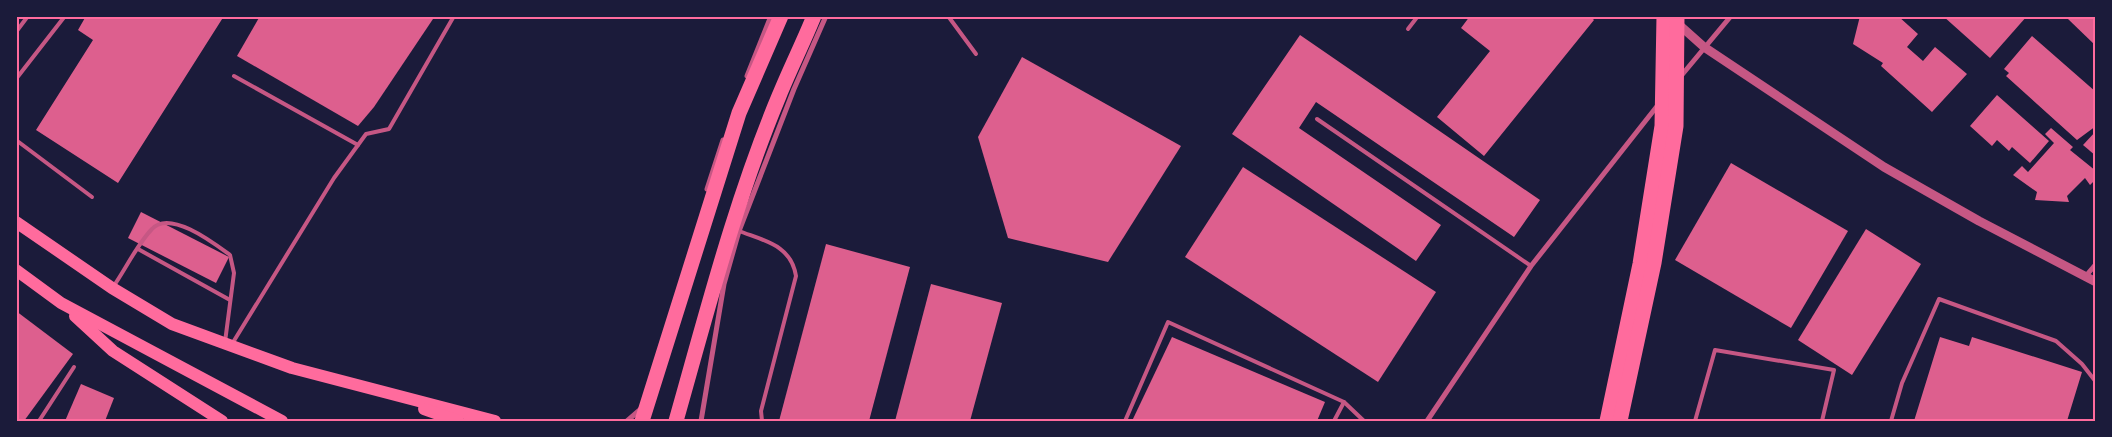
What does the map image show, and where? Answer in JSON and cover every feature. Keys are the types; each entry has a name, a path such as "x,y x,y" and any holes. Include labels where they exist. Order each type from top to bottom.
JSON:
{"highway":[{"path":"642,421 739,113 781,16"},
{"path":"676,421 716,278 746,186 778,96 814,16"},
{"path":"1607,421 1640,264 1662,126 1664,16"},
{"path":"1620,421 1654,263 1676,126 1677,16"}],"main road":[{"path":"16,222 112,288 172,324 292,368 494,421"},
{"path":"16,270 61,303 113,351 222,421"},
{"path":"61,303 282,421"},
{"path":"370,389 458,421"}],"street":[{"path":"746,80 771,16"},
{"path":"701,421 724,284 740,231 794,89 826,16"},
{"path":"1671,16 1704,47 1884,167 1979,221 2096,282"},
{"path":"1427,421 1531,266 1704,47 1731,16"},
{"path":"704,199 718,152 742,89"},
{"path":"627,421 642,407 693,237"},
{"path":"2085,277 2096,264"}],"lane":[{"path":"16,32 28,16"},
{"path":"16,79 65,16"},
{"path":"227,345 334,178 366,134 388,129 454,16"},
{"path":"948,16 976,54"},
{"path":"1408,28 1418,16"},
{"path":"234,76 358,145"},
{"path":"1318,119 1531,266"},
{"path":"16,140 92,197"},
{"path":"112,288 153,228 166,223 200,233 230,255 234,273 227,345"},
{"path":"740,231 778,245 790,258 796,276 761,411 762,421"},
{"path":"138,249 230,300"},
{"path":"1890,421 1902,383 1939,299 2056,340 2082,364 2096,382"},
{"path":"1125,421 1168,322 1344,402 1364,421"},
{"path":"1696,421 1716,350 1834,370 1822,421"},
{"path":"39,421 74,367"},
{"path":"1334,421 1344,402"}],"building":[{"path":"86,16 224,16 118,183 36,130 93,40 78,30"},
{"path":"260,16 435,16 374,107 358,126 237,56"},
{"path":"1470,16 1590,16 1594,20 1484,156 1437,117 1490,51 1461,28"},
{"path":"1860,16 1898,16 1918,34 1907,47 1923,61 1935,47 1967,74 1932,112 1881,66 1883,63 1853,44"},
{"path":"1943,16 2027,16 1990,58"},
{"path":"2071,16 2096,16 2096,46 2068,19"},
{"path":"1300,35 1540,200 1514,237 1316,102 1299,128 1441,225 1416,261 1232,134"},
{"path":"2032,36 2096,92 2096,126 2077,140 2006,76 2009,73 2004,69"},
{"path":"1022,57 1181,146 1108,262 1008,238 978,137"},
{"path":"1997,95 2049,141 2030,163 2012,147 2009,151 1997,140 1992,146 1970,126"},
{"path":"2051,128 2073,147 2070,150 2096,171 2096,179 2090,185 2085,178 2067,196 2069,202 2035,200 2037,192 2013,175 2022,166 2028,172 2054,143 2045,134"},
{"path":"2096,131 2096,156 2083,145"},
{"path":"1731,163 1848,231 1791,328 1675,260"},
{"path":"1243,167 1436,292 1378,382 1185,257"},
{"path":"141,212 229,257 216,283 128,238"},
{"path":"1866,229 1921,264 1852,375 1798,340"},
{"path":"826,244 910,267 869,421 779,421"},
{"path":"931,284 1002,303 970,421 895,421"},
{"path":"16,311 73,354 24,421 16,421"},
{"path":"1172,337 1325,402 1317,421 1132,421"},
{"path":"1940,337 1969,346 1972,337 2082,372 2067,421 1914,421"},
{"path":"81,384 114,398 105,421 65,421"}]}
